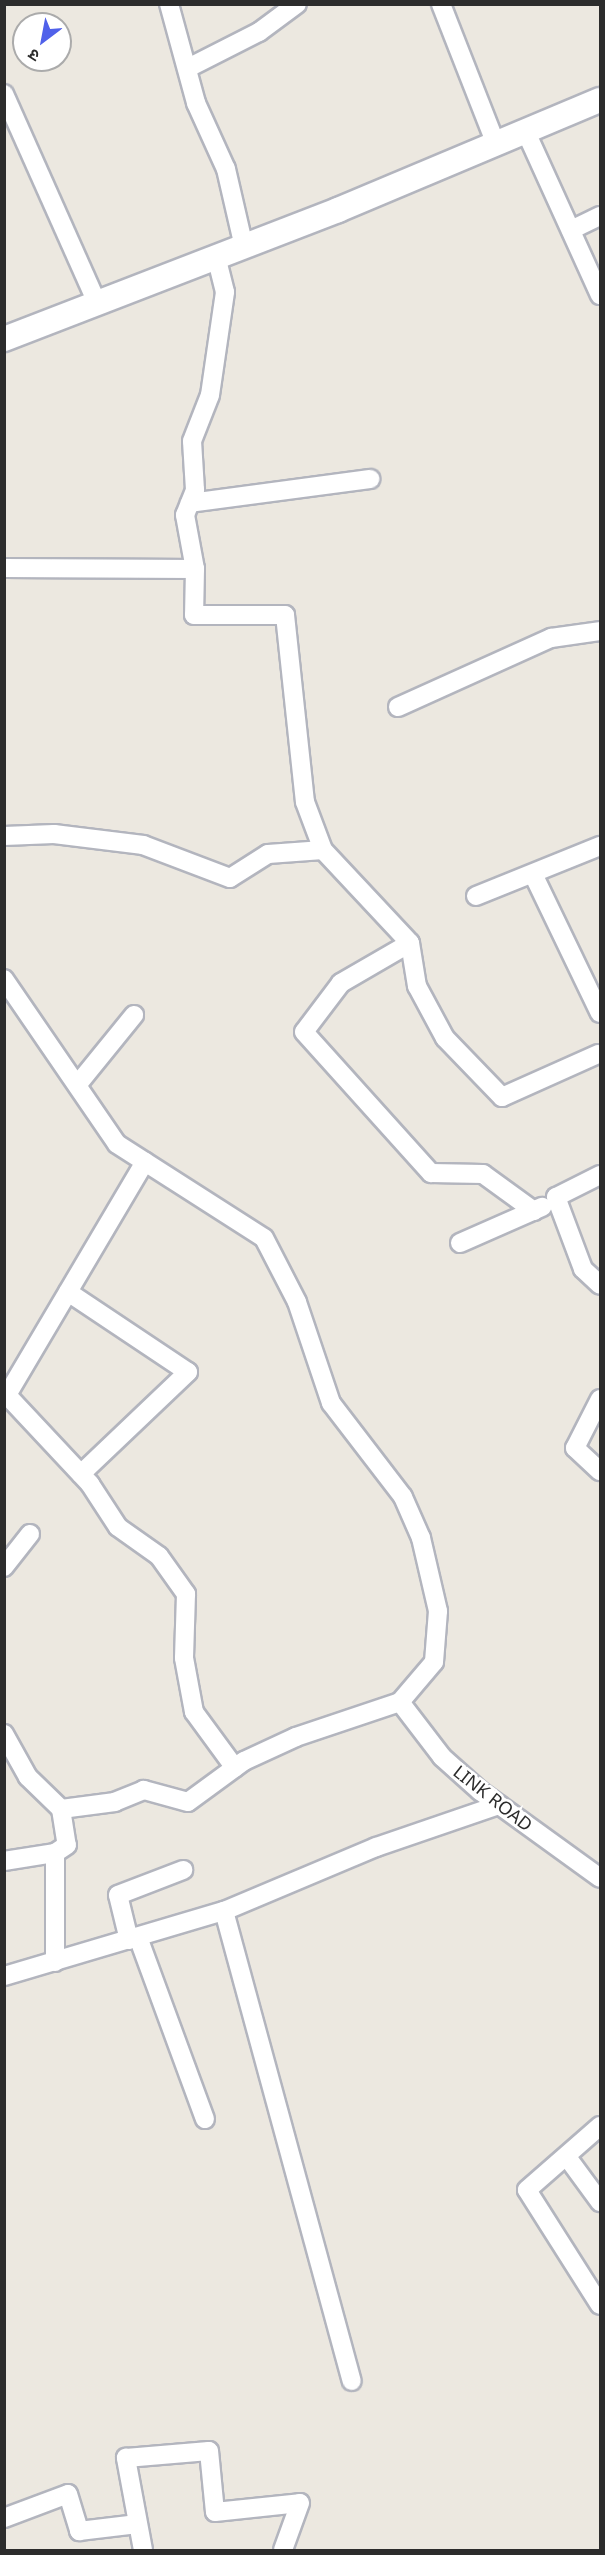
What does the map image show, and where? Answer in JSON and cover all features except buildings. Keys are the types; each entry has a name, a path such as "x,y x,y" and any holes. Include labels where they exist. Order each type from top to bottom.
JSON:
{"street":[{"path":"169,4 188,68 226,169 244,247"},
{"path":"188,68 259,32 297,4"},
{"path":"441,4 496,144"},
{"path":"4,94 97,303"},
{"path":"4,339 244,247 600,100"},
{"path":"526,132 600,295"},
{"path":"571,230 600,216"},
{"path":"216,257 225,292 210,395 192,441 195,490 185,515 195,569 194,615 285,615 305,802 323,850 410,943 417,986 445,1038 502,1097 600,1055"},
{"path":"190,503 370,479"},
{"path":"4,567 195,569"},
{"path":"398,707 551,638 600,631"},
{"path":"4,836 54,834 143,845 230,878 268,854 323,850"},
{"path":"476,896 600,846"},
{"path":"533,874 600,1013"},
{"path":"410,943 341,983 304,1032 431,1173 483,1174 534,1211"},
{"path":"4,979 117,1144 264,1238 297,1302 331,1403 403,1497 421,1538 438,1611 434,1662 400,1702 296,1737 235,1768 188,1802 144,1790 115,1802 61,1809"},
{"path":"78,1084 134,1016"},
{"path":"145,1162 6,1394 81,1474 118,1527 159,1556 186,1594 184,1658 194,1712 235,1768"},
{"path":"460,1243 557,1200 600,1175"},
{"path":"557,1200 583,1269 600,1285"},
{"path":"68,1292 188,1372 81,1474"},
{"path":"600,1399 575,1448 600,1471"},
{"path":"4,1567 30,1534"},
{"name":"LINK ROAD","path":"400,1702 442,1756 499,1805 600,1878"},
{"path":"4,1734 28,1776 61,1809 68,1845 55,1853 4,1861"},
{"path":"4,1976 224,1911 376,1846 499,1805"},
{"path":"55,1853 55,1962"},
{"path":"183,1870 118,1895 205,2119"},
{"path":"224,1911 352,2380"},
{"path":"600,2126 527,2190 600,2306"},
{"path":"567,2157 600,2202"},
{"path":"143,2550 126,2458 209,2451 215,2511 300,2503 283,2550"},
{"path":"4,2518 68,2493 79,2531 138,2524"}]}
